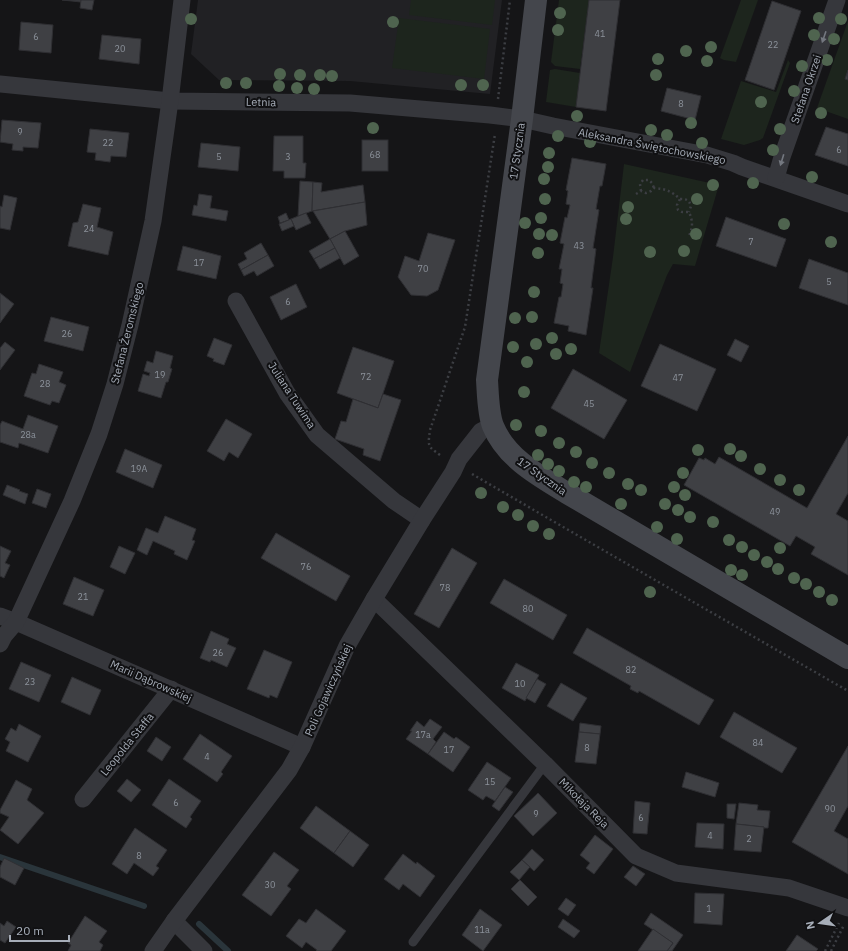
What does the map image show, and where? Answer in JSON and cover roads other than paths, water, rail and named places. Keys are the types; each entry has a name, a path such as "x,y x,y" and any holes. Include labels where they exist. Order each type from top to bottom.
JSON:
{"street":[{"name":"Stefana Żeromskiego","path":"0,644 4,636 16,622 80,481 99,434 115,384 130,325 153,221 170,101 182,0"},
{"name":"17 Stycznia","path":"536,0 522,119 487,380 493,425 502,441 513,455 537,475 848,658"},
{"name":"Stefana Okrzei","path":"776,178 837,0"},
{"name":"Letnia","path":"0,84 170,101 350,103 522,119"},
{"name":"Aleksandra Świętochowskiego","path":"522,119 707,155 848,204"},
{"name":"Juliana Tuwima","path":"236,301 287,393 317,435 394,501 422,520"},
{"name":"Poli Gojawiczyńskiej","path":"153,951 289,770 302,747 346,646 422,520 453,472 459,459 481,431 493,425"},
{"name":"Mikołaja Reja","path":"374,599 545,764 636,856 676,873 789,888 848,907"},
{"name":"Marii Dąbrowskiej","path":"0,616 302,747"},
{"name":"Leopolda Staffa","path":"82,799 171,689"},
{"path":"174,922 204,951"}],"lane":[{"path":"414,942 545,764"}],"waterway":[{"path":"0,857 144,906"},
{"path":"199,924 228,951"}]}
